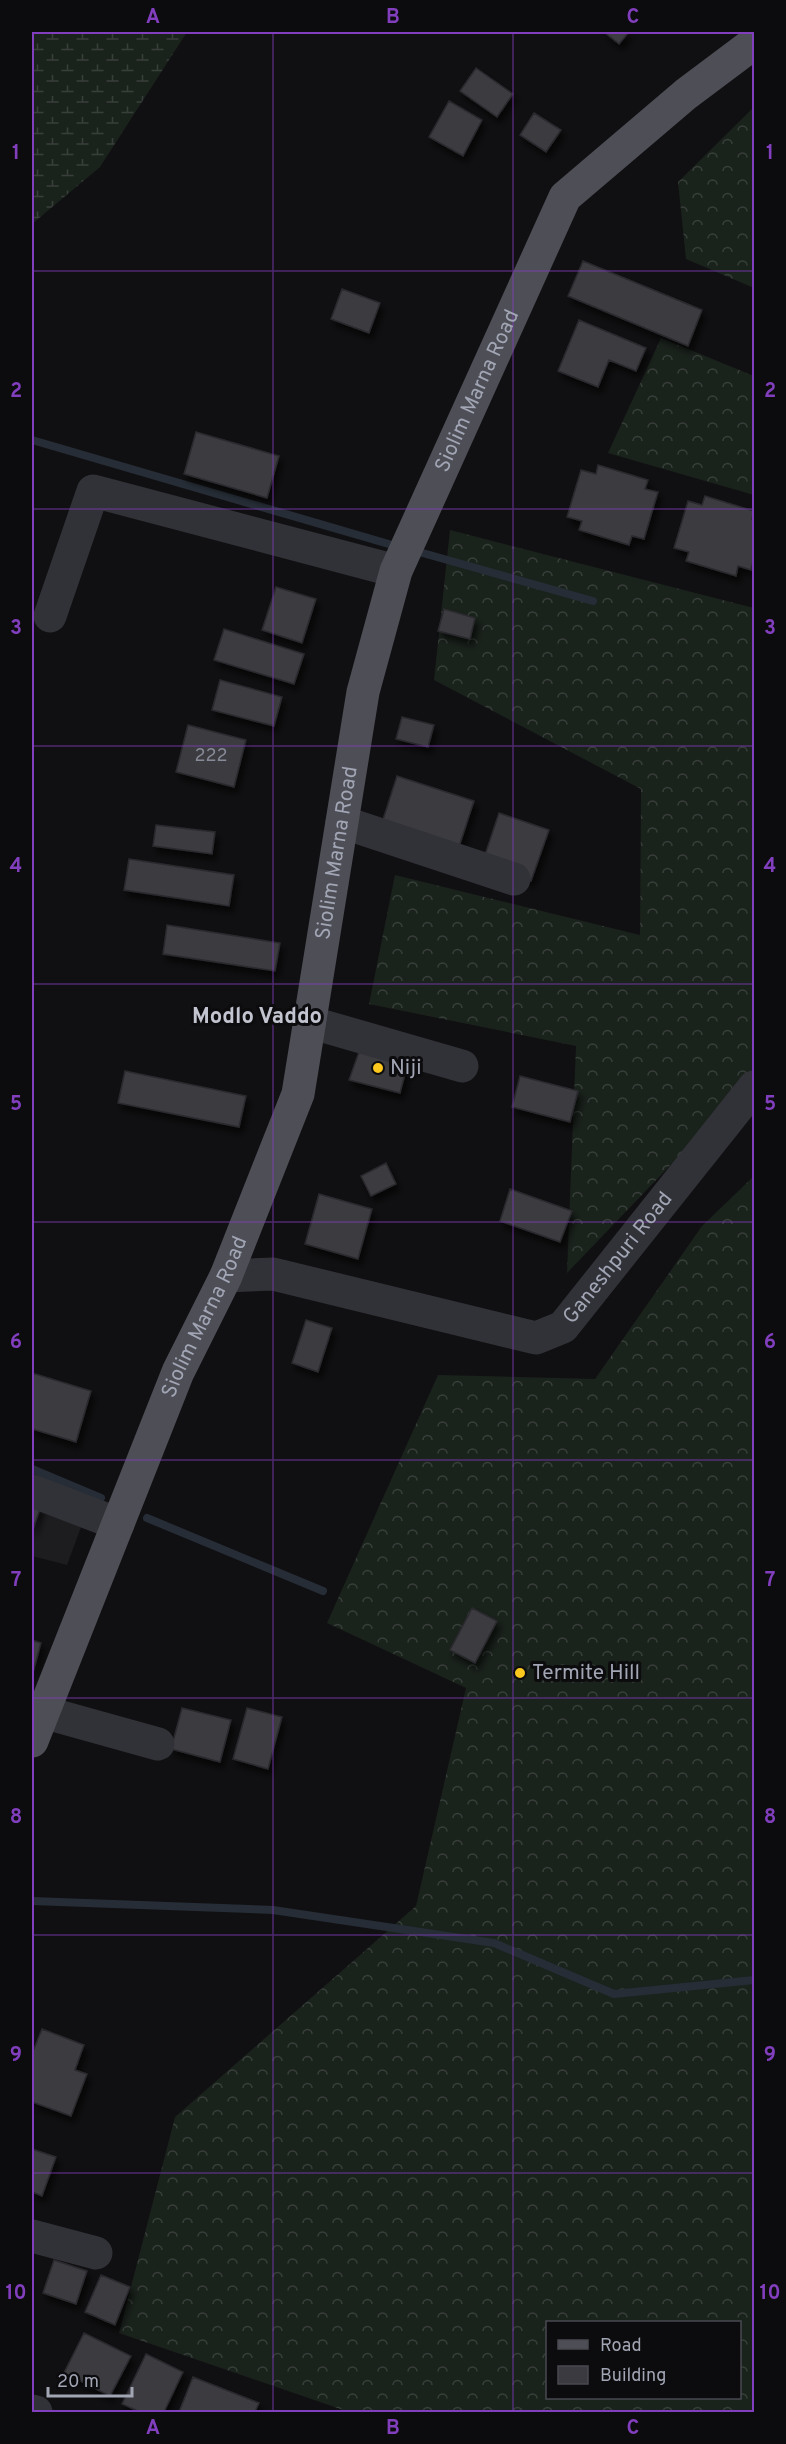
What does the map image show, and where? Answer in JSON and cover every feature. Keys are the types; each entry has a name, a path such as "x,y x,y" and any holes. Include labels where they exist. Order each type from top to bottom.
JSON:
{"main road":[{"name":"Siolim Marna Road","path":"37,1727 178,1372 226,1276 298,1094 363,692 396,572 565,197 686,94 754,43"}],"street":[{"path":"50,616 93,491 396,572"},
{"path":"342,822 514,879"},
{"path":"309,1022 462,1066"},
{"name":"Ganeshpuri Road","path":"226,1276 273,1275 536,1338 563,1327 754,1087"},
{"path":"32,1491 118,1524"},
{"path":"37,1727 158,1744"},
{"path":"32,2236 96,2253"}],"shaded area":[{"path":"32,1476 91,1500 67,1565 32,1556"}],"green space":[{"path":"32,32 187,32 100,167 32,224"},
{"path":"754,107 754,288 686,259 678,182"},
{"path":"661,338 754,376 754,495 608,453"},
{"path":"450,530 754,608 754,1078 567,1273 576,1046 369,1004 395,875 640,935 641,789 434,680"},
{"path":"754,1176 754,2412 349,2412 119,2333 175,2117 416,1906 466,1688 327,1623 438,1375 595,1379 702,1226"}],"building":[{"path":"604,32 629,32 619,44"},
{"path":"476,68 513,94 497,117 460,91"},
{"path":"449,101 482,120 463,156 429,137"},
{"path":"534,113 561,130 546,152 520,135"},
{"path":"583,261 702,310 688,346 568,296"},
{"path":"342,289 380,303 369,333 331,319"},
{"path":"579,320 646,348 636,371 609,360 598,387 558,371"},
{"path":"196,432 279,456 267,498 184,474"},
{"path":"598,465 648,480 645,489 658,492 644,539 632,536 629,545 579,530 582,521 567,517 581,470 596,474"},
{"path":"705,496 754,511 752,519 754,520 754,557 751,570 738,566 736,576 686,561 689,552 674,548 688,501 702,505"},
{"path":"276,587 316,599 302,643 262,630"},
{"path":"444,609 475,618 470,639 438,631"},
{"path":"224,629 304,654 294,684 214,660"},
{"path":"220,680 282,697 274,726 212,710"},
{"path":"402,717 434,725 428,747 396,739"},
{"path":"188,725 246,740 234,787 176,772"},
{"path":"397,776 474,801 457,853 380,829"},
{"path":"499,813 549,830 531,881 482,864"},
{"path":"156,825 215,832 212,854 153,846"},
{"path":"129,859 234,875 229,906 124,890"},
{"path":"167,925 280,943 275,971 163,954"},
{"path":"360,1049 409,1059 400,1093 349,1080"},
{"path":"125,1071 246,1096 239,1127 118,1103"},
{"path":"520,1076 578,1091 570,1122 512,1107"},
{"path":"386,1163 396,1184 371,1196 361,1176"},
{"path":"510,1189 572,1211 560,1242 500,1221"},
{"path":"319,1194 372,1209 358,1259 305,1244"},
{"path":"306,1320 332,1328 318,1372 292,1363"},
{"path":"32,1373 91,1391 76,1442 32,1429"},
{"path":"32,1502 41,1506 32,1532"},
{"path":"472,1608 497,1621 475,1663 450,1650"},
{"path":"32,1640 41,1643 32,1676"},
{"path":"182,1708 231,1720 220,1762 171,1749"},
{"path":"247,1708 282,1717 268,1769 233,1759"},
{"path":"42,2029 84,2045 75,2070 87,2074 71,2116 32,2102 32,2054"},
{"path":"32,2149 56,2157 42,2196 32,2192"},
{"path":"54,2260 87,2271 76,2304 43,2293"},
{"path":"101,2275 130,2287 115,2325 85,2312"},
{"path":"84,2333 131,2356 110,2396 64,2373"},
{"path":"146,2354 183,2372 164,2412 140,2412 122,2404"},
{"path":"193,2377 259,2403 255,2412 179,2412"}],"waterway":[{"path":"32,440 399,547"},
{"path":"412,550 593,601"},
{"path":"32,1469 101,1498"},
{"path":"147,1518 323,1591"},
{"path":"32,1901 273,1910 494,1943 614,1994 754,1980"}],"place":[{"name":"Niji","path":"378,1068"},
{"name":"Termite Hill","path":"520,1673"}],"district":[{"name":"Modlo Vaddo","path":"257,1017"}]}
